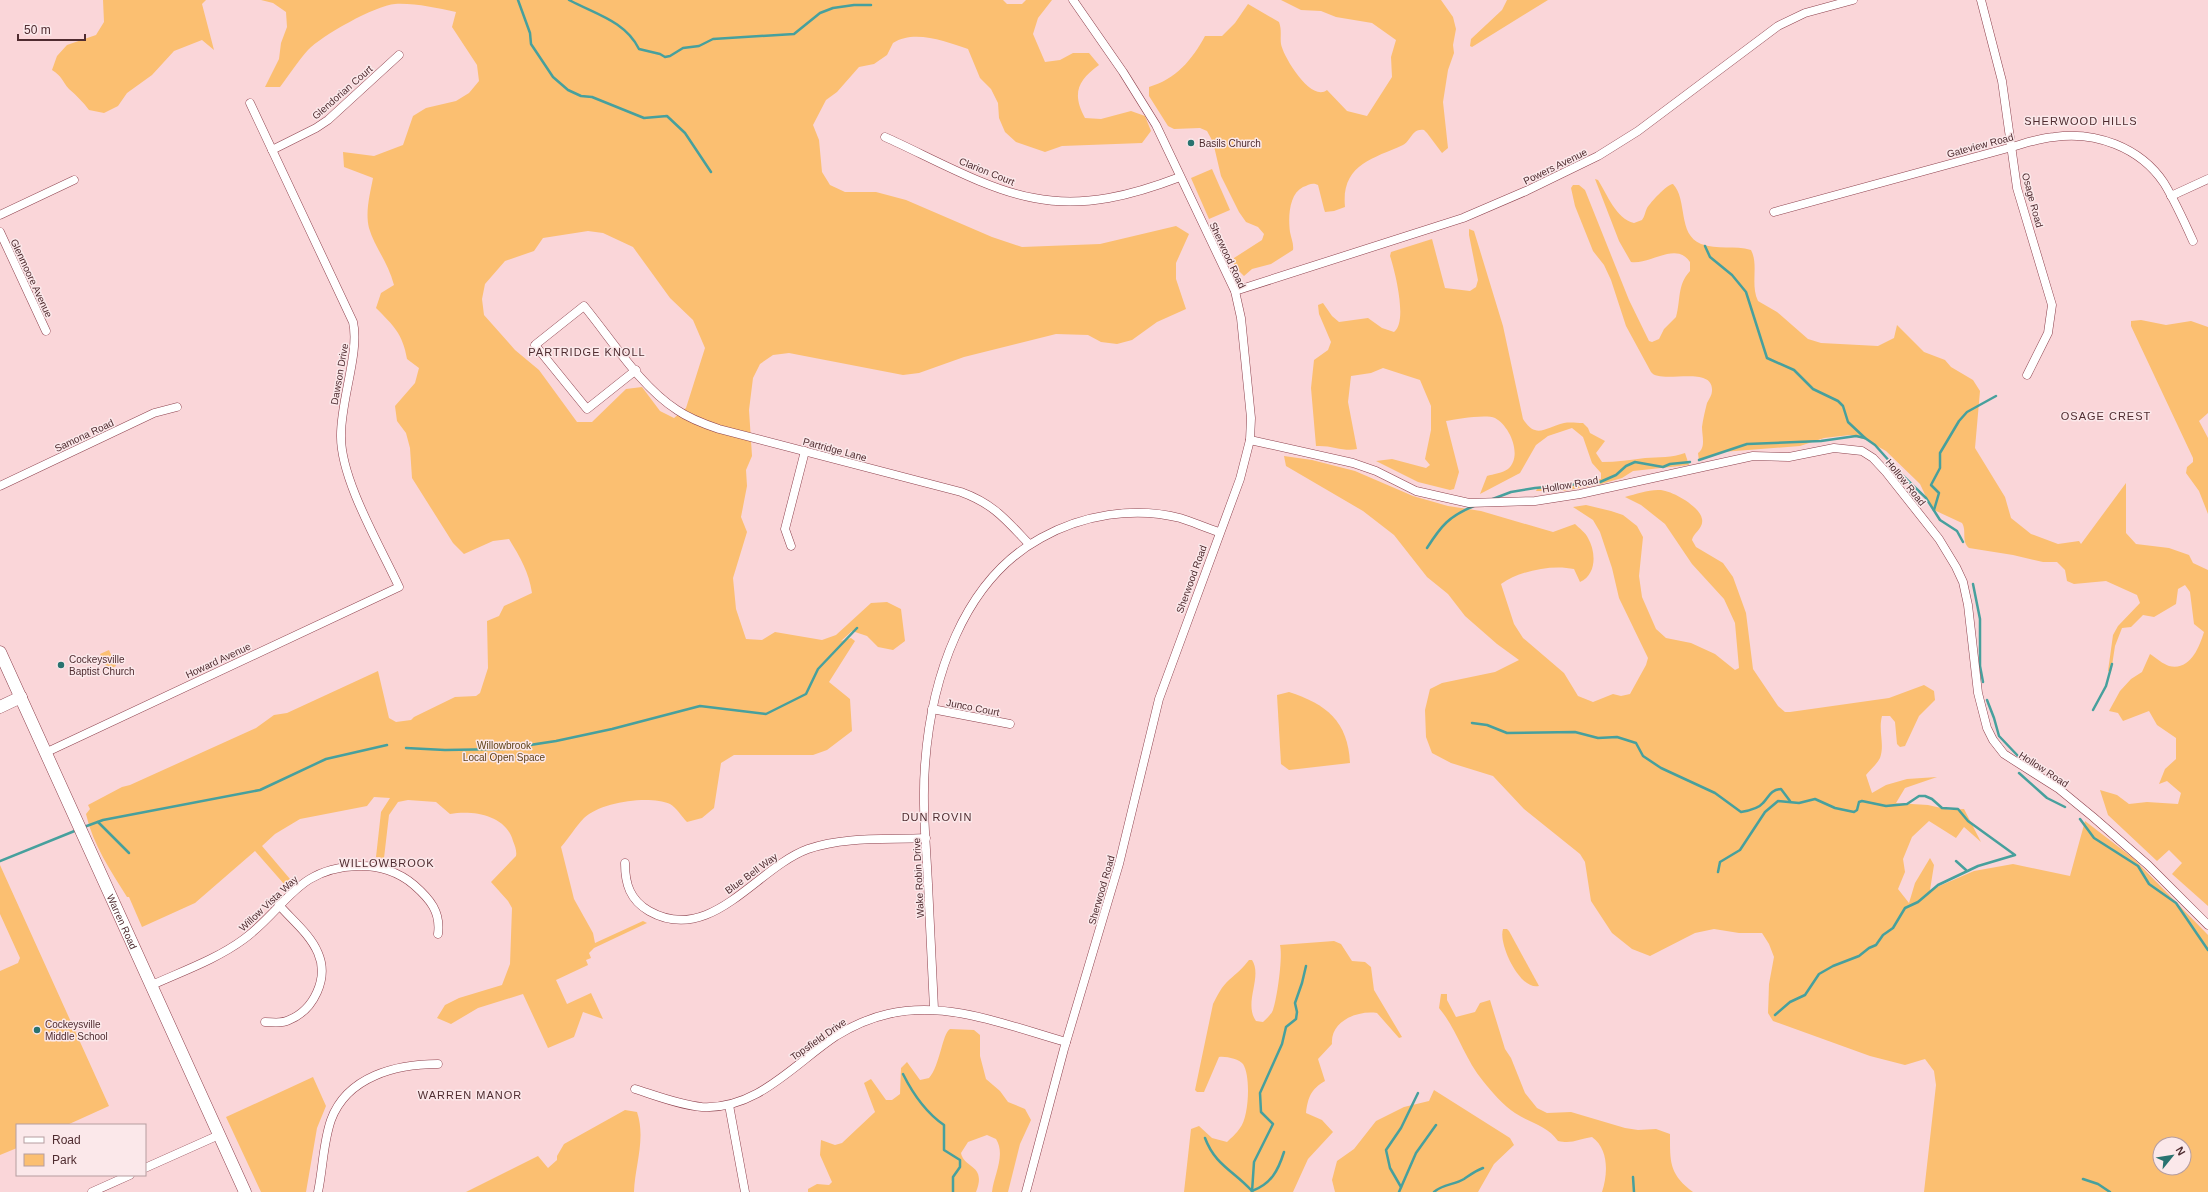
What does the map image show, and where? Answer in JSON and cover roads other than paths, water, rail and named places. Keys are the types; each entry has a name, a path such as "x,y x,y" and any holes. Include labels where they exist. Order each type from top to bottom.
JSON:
{"street":[{"name":"Sherwood Road","path":"1026,1192 1066,1042 1113,888 1159,699 1219,532 1240,479 1250,440 1250,418 1244,349 1239,304 1235,291 1148,112 1073,0"},
{"name":"Powers Avenue","path":"1235,291 1463,218 1526,192 1598,156 1638,131 1778,26 1805,14 1854,0"},
{"name":"Osage Road","path":"1981,0 2002,81 2021,202 2052,305 2048,333 2027,375"},
{"name":"Glendorian Court","path":"272,150 316,128 328,120 399,55"},
{"name":"Dawson Drive","path":"250,103 353,322 355,343 341,421 343,456 351,483 399,587"},
{"name":"Gateview Road","path":"1774,212 2044,138 2087,136 2113,143 2137,156 2147,164 2163,182 2193,240"},
{"name":"Clarion Court","path":"885,137 1002,190 1034,198 1060,202 1106,199 1147,189 1180,177"},
{"path":"2171,196 2208,179"},
{"path":"0,215 74,180"},
{"name":"Glenmoore Avenue","path":"0,232 46,331"},
{"name":"Partridge Lane","path":"636,370 587,409 535,345 584,306 636,370 649,387 662,399 689,417 719,429 977,498 990,505 1029,544"},
{"name":"Samona Road","path":"0,486 154,413 177,407"},
{"name":"Hollow Road","path":"1250,440 1353,463 1376,471 1416,491 1469,503 1535,501 1580,494 1753,456 1789,457 1834,448 1862,451 1873,458 1886,472 1939,539 1963,582 1968,605 1978,693 1987,728 1993,740 2004,754 2059,789 2093,817 2148,865 2208,924"},
{"path":"791,546 785,529 805,452"},
{"name":"Wake Robin Drive","path":"934,1009 926,838 925,766 932,709 952,646 976,598 1002,565 1029,544 1070,524 1090,518 1135,513 1180,518 1219,532"},
{"name":"Howard Avenue","path":"47,752 399,587"},
{"name":"Warren Road","path":"0,652 47,752 245,1192"},
{"path":"0,707 21,697"},
{"name":"Junco Court","path":"932,709 1010,724"},
{"name":"Blue Bell Way","path":"625,863 624,880 636,901 659,916 671,920 685,921 710,914 778,865 808,849 843,842 926,838"},
{"name":"Willow Vista Way","path":"152,986 230,949 259,927 278,905 306,880 336,867 370,866 400,875 422,892 436,910 440,922 438,934"},
{"path":"265,1022 288,1021 297,1016 308,1008 320,983 321,968 319,955 312,942 278,905"},
{"name":"Topsfield Drive","path":"635,1089 690,1105 702,1107 729,1105 744,1100 768,1087 822,1046 849,1028 888,1014 934,1009 963,1014 1066,1042"},
{"path":"318,1192 327,1133 332,1118 345,1097 356,1087 383,1072 413,1064 438,1064"},
{"path":"729,1105 745,1192"},
{"path":"146,1168 219,1135"},
{"path":"92,1192 128,1176"}],"waterway":[{"path":"518,0 530,33 531,44 553,77 568,90 581,96 592,97 644,118 667,116 685,133 711,172"},
{"path":"569,0 618,25 633,39 639,49 660,54 665,57 670,56 683,48 699,46 713,39 794,34 820,13 833,8 854,5 871,5"},
{"path":"1705,246 1710,257 1732,275 1746,292 1767,358 1794,370 1813,389 1838,401 1843,406 1848,422 1865,438"},
{"path":"1934,510 1939,493 1931,485 1940,468 1940,453 1959,421 1967,412 1996,396"},
{"path":"1699,460 1747,444 1821,441 1856,436 1865,438 1875,445 1900,473 1926,498 1940,520 1957,531 1963,542"},
{"path":"1490,500 1511,492 1535,488 1600,482 1616,475 1626,466 1635,462 1663,467 1670,464 1690,462"},
{"path":"1427,548 1446,522 1474,506"},
{"path":"1973,584 1980,619 1980,666 1983,682"},
{"path":"406,748 445,750 504,749 556,741 612,729 700,706 766,714 806,694 818,669 857,628"},
{"path":"2093,710 2106,686 2112,664"},
{"path":"1987,700 1999,736 2019,757"},
{"path":"1472,723 1487,725 1507,733 1575,732 1598,738 1617,737 1636,743 1643,756 1661,768 1715,793 1741,812 1759,806 1772,792 1781,789 1790,801"},
{"path":"84,827 103,820 260,790 326,759 387,745"},
{"path":"2019,773 2047,798 2065,807"},
{"path":"1718,872 1720,862 1740,850 1765,812 1778,801 1799,803 1815,799 1835,808 1854,812 1857,810 1859,802 1862,801 1886,806 1907,804 1919,796 1925,796 1932,799 1942,808 1958,809 1968,821 2015,855 1978,866 1938,885 1918,902 1905,908 1893,928 1883,935 1876,945 1869,948 1859,956 1833,966 1819,974 1805,995 1790,1002 1775,1015"},
{"path":"2080,819 2094,838 2138,866 2149,884 2176,903 2208,950"},
{"path":"98,822 129,853"},
{"path":"0,861 77,830"},
{"path":"1956,861 1966,870"},
{"path":"1252,1192 1254,1162 1273,1124 1261,1112 1260,1093 1282,1044 1286,1027 1296,1019 1297,1012 1295,1003 1306,966"},
{"path":"903,1074 920,1102 937,1120 944,1125 944,1150 960,1160 960,1167 953,1177 953,1192"},
{"path":"1401,1187 1390,1168 1386,1150 1401,1128 1418,1093"},
{"path":"1399,1192 1416,1153 1436,1125"},
{"path":"1205,1138 1214,1155 1252,1191"},
{"path":"1252,1191 1269,1181 1276,1171 1284,1152"},
{"path":"1434,1192 1441,1187 1460,1181 1483,1168"},
{"path":"1633,1177 1634,1192"},
{"path":"2083,1179 2098,1184 2110,1192"}],"place":[{"name":"Basils Church","path":"1191,143"},
{"name":"Cockeysville Baptist Church","path":"61,665"},
{"name":"Cockeysville Middle School","path":"37,1030"}],"district":[{"name":"SHERWOOD HILLS","path":"2081,121"},
{"name":"PARTRIDGE KNOLL","path":"587,352"},
{"name":"OSAGE CREST","path":"2106,416"},
{"name":"DUN ROVIN","path":"937,817"},
{"name":"WILLOWBROOK","path":"387,863"},
{"name":"WARREN MANOR","path":"470,1095"}],"park label":[{"name":"Willowbrook Local Open Space","path":"504,750"}]}
